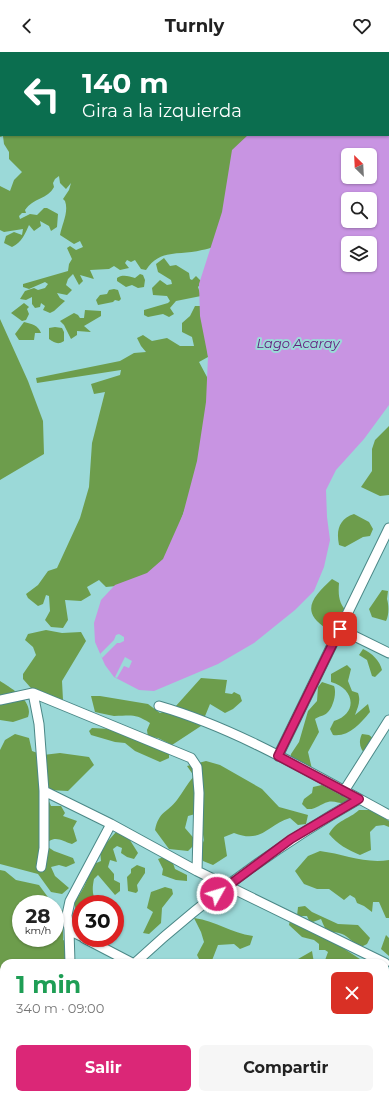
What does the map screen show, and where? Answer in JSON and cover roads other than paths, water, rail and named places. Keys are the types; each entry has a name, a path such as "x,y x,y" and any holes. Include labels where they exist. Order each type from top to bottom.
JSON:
{"street":[{"path":"278,756 389,528"},
{"path":"340,629 389,653"},
{"path":"33,693 39,724 44,791 44,848 41,867"},
{"path":"0,700 33,693 191,758 197,767 199,793 197,871"},
{"path":"159,706 199,719 254,744 389,815"},
{"path":"344,791 389,720"},
{"path":"44,791 111,824 197,871 377,959"},
{"path":"140,959 228,886 291,839 359,799"},
{"path":"70,959 67,915 70,901 111,824"},
{"path":"101,947 124,959"}],"water":[{"name":"Lago Acaray","path":"247,136 389,136 389,405 364,439 336,470 326,490 330,540 324,567 314,591 295,610 254,643 218,664 154,691 139,690 114,677 105,665 95,642 94,623 101,600 115,585 147,573 163,559 183,514 197,461 206,402 208,357 200,316 199,284 222,212 232,150"}]}
